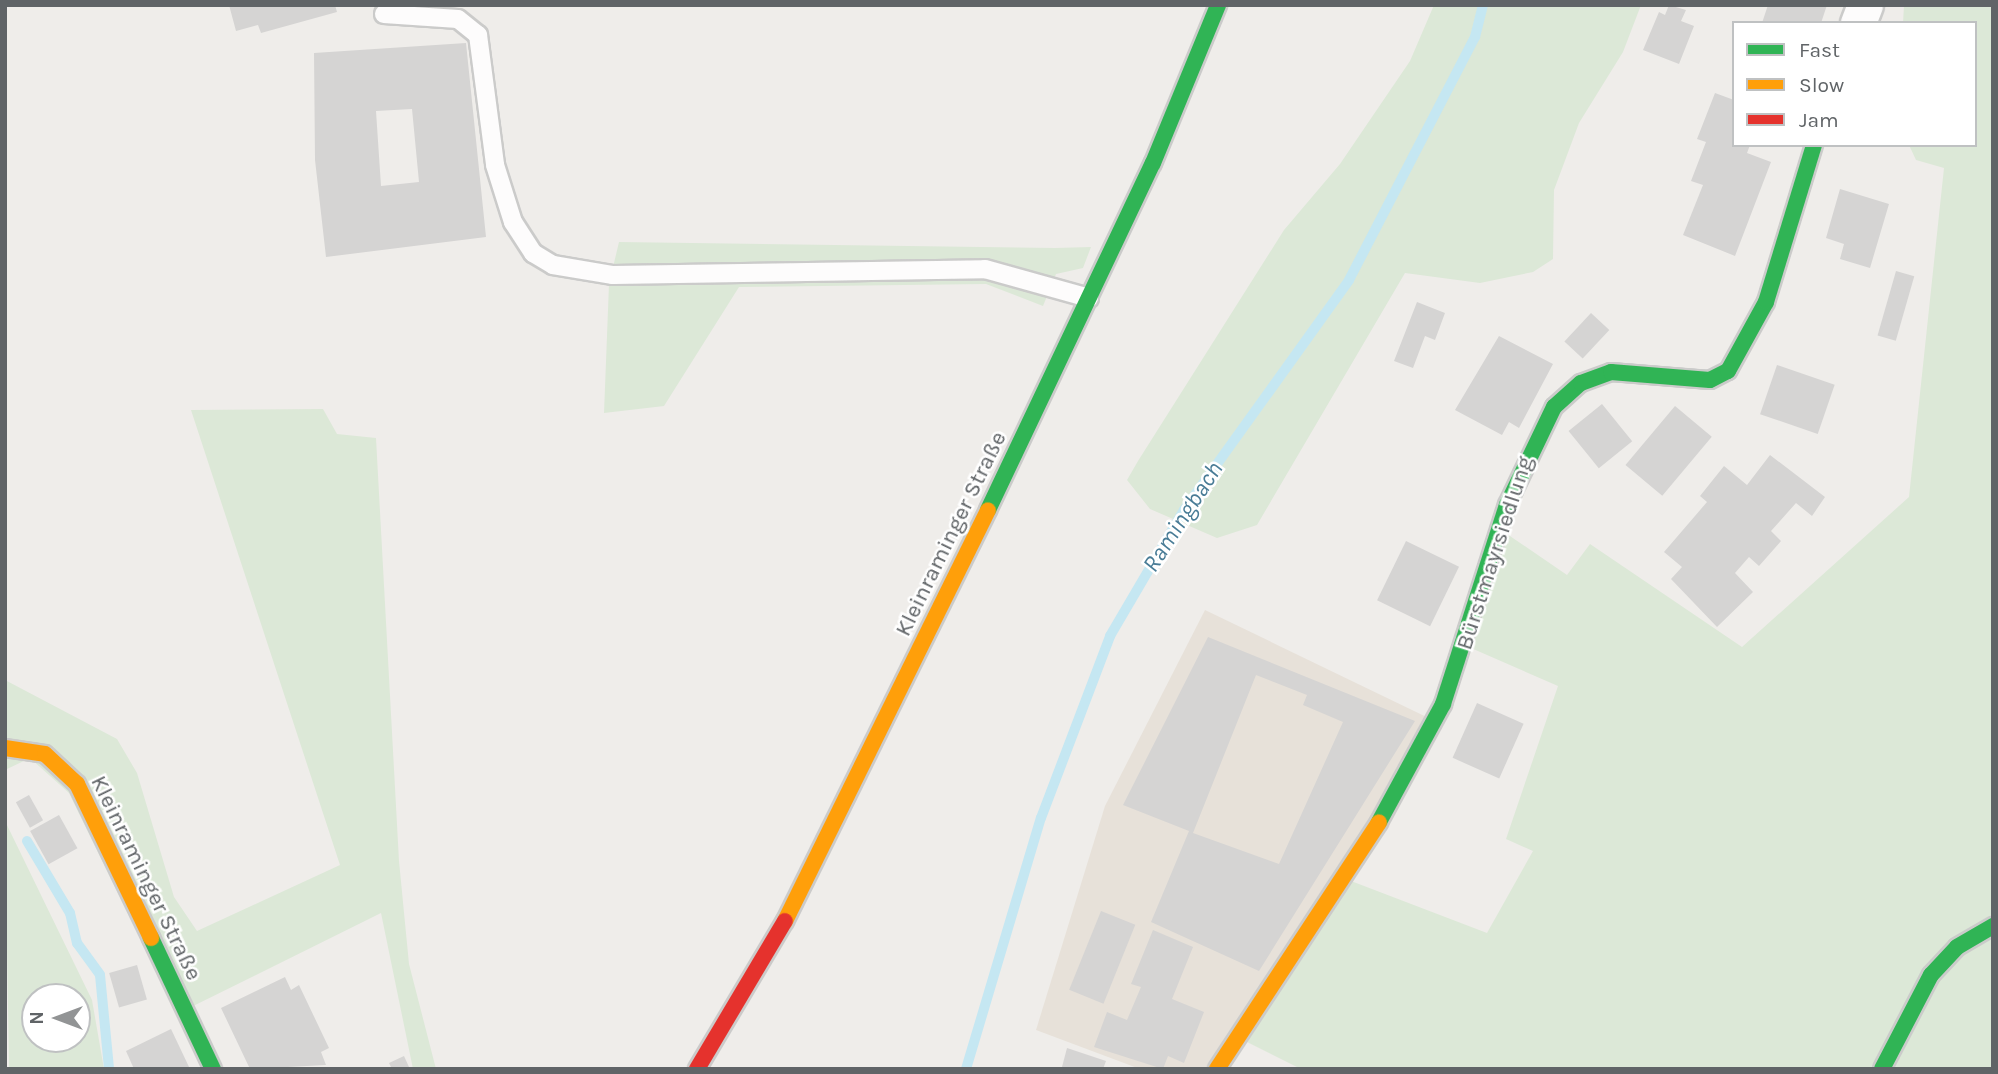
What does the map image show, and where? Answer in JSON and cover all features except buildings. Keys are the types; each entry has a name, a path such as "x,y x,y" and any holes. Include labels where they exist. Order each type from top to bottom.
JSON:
{"street":[{"name":"Kleinraminger Straße","path":"697,1069 833,830 1089,298 1218,5"},
{"name":"Bürstmayrsiedlung","path":"1217,1069 1371,836 1443,704 1511,492 1554,407 1581,383 1611,372 1710,380 1728,371 1766,302 1813,147"},
{"name":"Kleinraminger Straße","path":"5,748 44,754 77,784 213,1069"},
{"path":"1882,1069 1931,975 1956,947 1993,926"}],"lane":[{"path":"384,14 458,19 478,34 495,165 513,222 533,253 553,265 614,275 985,269 1089,298"}],"shaded area":[{"path":"1205,610 1441,724 1226,1069 1140,1069 1036,1030 1105,806"}],"green space":[{"path":"1434,5 1641,5 1623,52 1579,123 1554,190 1553,259 1533,272 1480,283 1405,273 1257,525 1217,538 1150,509 1127,480 1284,230 1340,164 1410,61"},
{"path":"1904,5 1993,5 1993,1069 1301,1069 1239,1038 1351,881 1487,933 1533,851 1506,839 1558,686 1471,648 1507,534 1567,575 1590,544 1742,647 1909,497 1944,168 1916,160 1910,147 1977,147 1977,21 1903,21"},
{"path":"619,242 1091,247 1083,268 1056,274 1043,306 986,284 739,287 664,406 604,413 609,284"},
{"path":"323,409 337,434 376,438 399,861 409,964 436,1069 413,1069 381,913 177,1014 69,793 30,758 5,770 5,680 117,739 137,773 174,897 197,931 340,865 191,410"},
{"path":"5,821 84,983 21,983 21,1053 91,1053 91,998 104,1069 9,1069"}],"waterway":[{"name":"Ramingbach","path":"966,1069 1041,818 1110,636 1184,510 1349,280 1475,37 1483,5"},
{"path":"27,841 70,913 77,943 100,975 109,1069"}],"traffic: fast":[{"path":"988,510 1153,163 1218,5"},
{"path":"1379,822 1443,704 1507,505 1554,407 1581,383 1611,372 1710,380 1728,371 1766,302 1813,147"},
{"path":"1882,1069 1931,975 1957,947 1993,926"},
{"path":"151,938 213,1069"}],"traffic: slow":[{"path":"785,921 988,510"},
{"path":"5,748 45,754 77,784 151,938"},
{"path":"1217,1069 1379,822"}],"traffic: jam":[{"path":"697,1069 785,921"}]}
